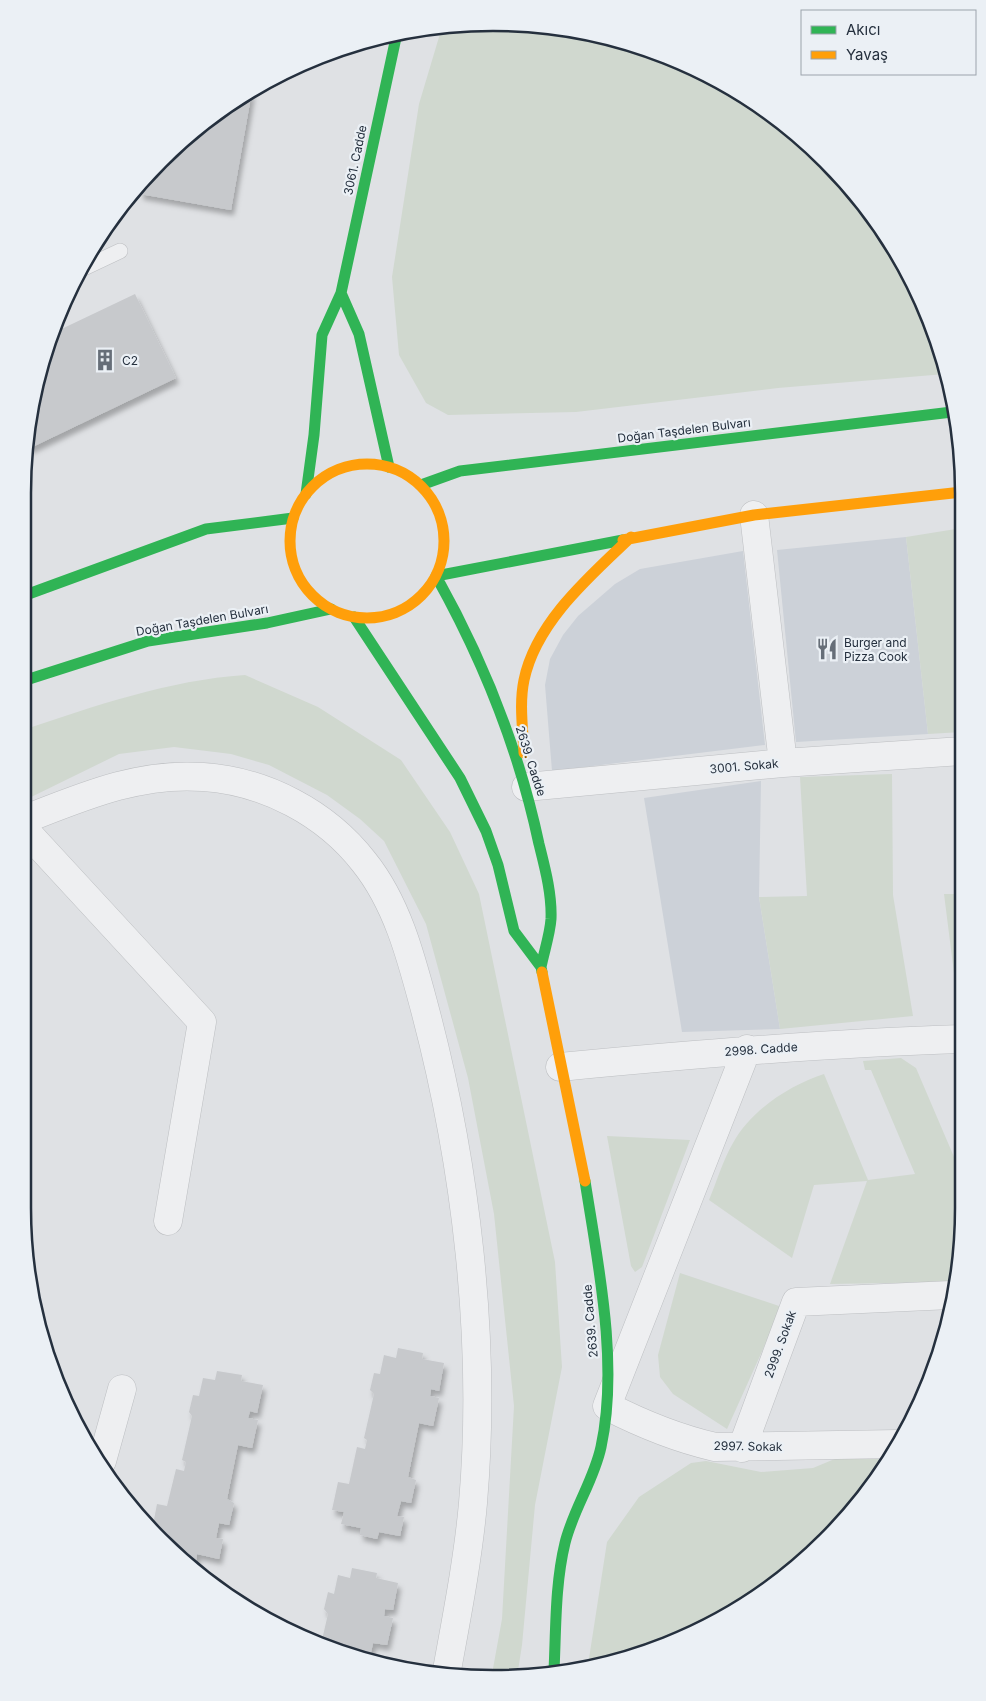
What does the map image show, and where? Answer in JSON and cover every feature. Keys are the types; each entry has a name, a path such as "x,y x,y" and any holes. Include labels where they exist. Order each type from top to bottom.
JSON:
{"street":[{"name":"3061. Cadde","path":"306,494 314,434 322,335 341,293 395,42"},
{"path":"341,293 359,334 389,467"},
{"name":"Doğan Taşdelen Bulvarı","path":"421,485 460,471 948,413"},
{"path":"366,464 389,467 406,474 421,485 431,497 444,528 442,561 436,576 422,596 402,610 379,618 354,618 331,609 316,599 304,586 295,570 291,553 290,535 293,518 306,494 323,478 343,468 366,464"},
{"path":"436,576 631,537 754,515 955,493"},
{"path":"754,515 783,763"},
{"path":"31,593 206,529 293,518"},
{"path":"526,787 522,717 524,679 536,649 556,616 582,585 631,537"},
{"name":"2639. Cadde","path":"436,576 467,632 480,662 526,787 550,900 551,919 541,967 560,1067 580,1151 594,1236 607,1367 607,1406 601,1449 565,1542 559,1581 554,1666"},
{"name":"Doğan Taşdelen Bulvarı","path":"31,678 148,641 267,623 331,609"},
{"name":"2639. Cadde","path":"354,618 460,778 486,831 498,864 514,931 541,967"},
{"name":"3001. Sokak","path":"526,787 783,763 955,751"},
{"path":"31,817 93,793 125,783 152,778 205,777 234,782 284,799 326,824 365,863 394,914 413,964 444,1090 461,1196 472,1303 476,1371 473,1503 448,1668"},
{"path":"31,837 202,1022 168,1221"},
{"name":"2998. Cadde","path":"560,1067 747,1049 861,1042 955,1039"},
{"path":"607,1406 747,1049"},
{"name":"2999. Sokak","path":"742,1448 796,1302 946,1295"},
{"path":"103,1456 122,1388"},
{"name":"2997. Sokak","path":"607,1406 654,1429 689,1441 715,1447 890,1444"}],"lane":[{"path":"92,264 120,251"}],"shaded area":[{"path":"463,32 523,32 553,35 613,47 670,66 724,93 774,127 820,166 859,212 877,236 907,289 920,316 939,374 778,388 576,412 448,415 426,403 399,355 392,277 419,104 440,34"},
{"path":"955,529 955,732 928,734 906,537"},
{"path":"906,537 928,734 796,742 777,550"},
{"path":"743,551 765,745 552,771 545,685 550,659 563,635 578,616 615,584 640,569"},
{"path":"245,675 318,707 401,760 450,832 479,894 555,1262 562,1367 535,1505 518,1669 493,1670 502,1619 514,1406 494,1214 468,1078 426,924 384,841 360,819 327,795 269,765 231,754 174,747 119,754 31,797 31,727 132,695 188,682"},
{"path":"892,774 893,895 913,1016 780,1029 759,897 807,896 800,777"},
{"path":"761,781 759,897 780,1029 682,1032 644,798"},
{"path":"944,894 955,894 955,981"},
{"path":"901,1058 916,1068 955,1159 954,1238 949,1282 830,1284 867,1181 814,1185 792,1258 709,1200 729,1150 750,1120 772,1100 798,1085 824,1074 868,1180 915,1174 871,1070 865,1070 863,1061"},
{"path":"607,1136 690,1140 642,1267 635,1272 631,1266"},
{"path":"680,1273 782,1307 727,1429 673,1394 660,1377 658,1355"},
{"path":"837,1458 881,1459 859,1489 820,1535 750,1592 724,1608 670,1635 613,1654 589,1660 607,1542 639,1497 691,1463 706,1461 761,1472 813,1468"}],"building":[{"path":"250,100 231,210 142,194 166,166 189,146 236,109"},
{"name":"C2","path":"135,294 176,378 34,446 40,403 47,373 62,329"},
{"path":"398,1348 423,1353 422,1359 444,1363 439,1391 431,1389 430,1396 439,1398 433,1426 419,1423 408,1477 416,1480 411,1503 401,1501 397,1516 404,1517 400,1536 379,1532 377,1539 360,1535 361,1528 341,1524 344,1512 332,1510 338,1482 349,1484 357,1447 365,1449 367,1440 364,1438 374,1394 370,1390 374,1373 380,1374 384,1355 396,1358"},
{"path":"217,1371 242,1375 241,1381 263,1385 257,1413 250,1411 248,1418 258,1420 252,1448 238,1445 227,1499 234,1503 229,1525 219,1523 216,1538 223,1539 219,1559 197,1554 196,1561 166,1535 154,1521 157,1504 167,1506 176,1469 184,1471 186,1462 182,1460 192,1416 189,1412 193,1395 199,1396 203,1378 215,1380"},
{"path":"352,1568 377,1573 376,1578 398,1583 393,1610 385,1609 384,1616 393,1618 387,1645 373,1643 371,1653 323,1637 328,1614 324,1609 328,1592 334,1594 338,1575 350,1578"}],"traffic: fast":[{"path":"306,494 314,435 322,335 341,293 395,42"},
{"path":"341,293 359,334 389,467"},
{"path":"421,485 460,471 948,413"},
{"path":"31,593 206,529 293,518"},
{"path":"542,972 541,967 548,937 551,910 546,872 531,809 498,706 469,640 436,576 623,540"},
{"path":"31,678 148,641 267,623 331,609"},
{"path":"354,617 460,778 486,831 498,865 514,931 541,967"},
{"path":"554,1666 556,1607 559,1574 565,1543 598,1459 606,1415 608,1382 605,1314 585,1181"}],"traffic: slow":[{"path":"367,464 396,470 410,477 421,487 431,498 438,512 444,541 438,570 431,584 421,595 410,605 396,612 367,618 338,612 324,605 313,595 303,584 296,570 290,541 296,512 303,498 313,487 324,477 338,470 367,464"},
{"path":"623,540 754,515 955,493"},
{"path":"524,753 522,698 524,680 530,659 552,620 567,601 631,537"},
{"path":"542,972 585,1181"}],"place":[{"name":"C2","path":"105,360"},
{"name":"Burger and Pizza Cook","path":"827,649"}]}
